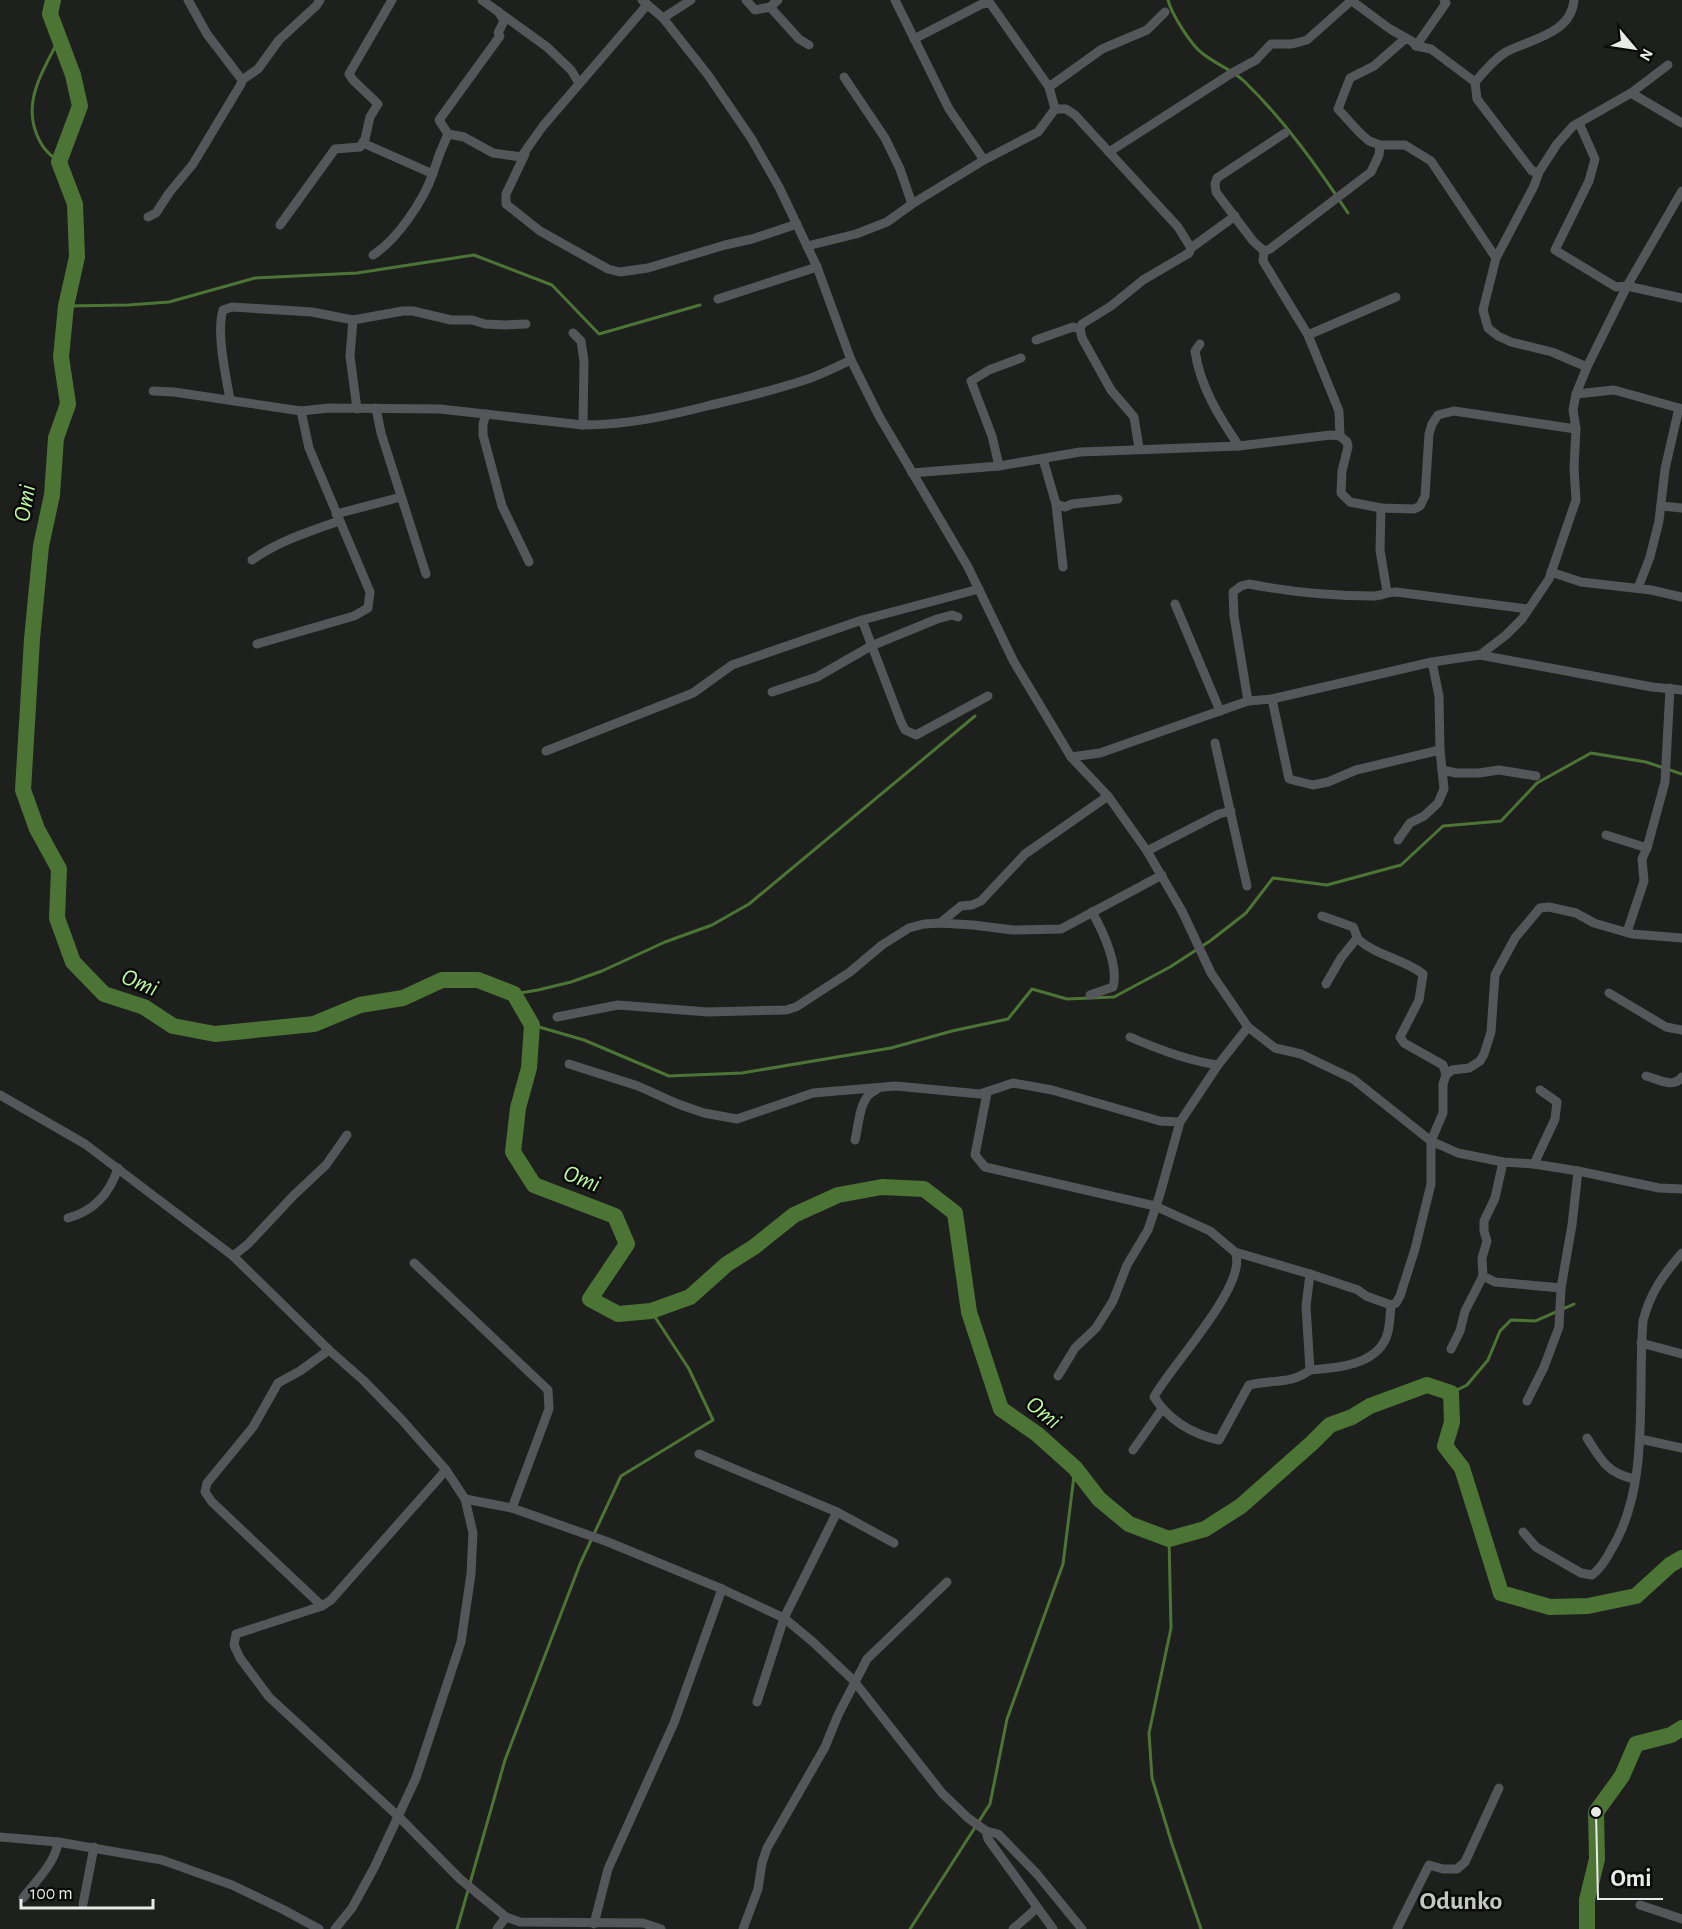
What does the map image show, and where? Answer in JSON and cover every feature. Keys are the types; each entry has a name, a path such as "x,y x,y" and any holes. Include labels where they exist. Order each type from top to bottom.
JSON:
{"street":[{"path":"188,0 207,34 242,80"},
{"path":"148,217 156,213 193,164 242,80 258,69 279,40 320,0"},
{"path":"280,225 335,149 354,149 363,143 370,117 378,104 349,74 392,0"},
{"path":"482,0 547,47 571,69 579,83"},
{"path":"663,18 690,0"},
{"path":"746,0 755,10 774,4 799,39 808,45"},
{"path":"895,0 949,109 984,160"},
{"path":"994,9 1000,0"},
{"path":"1109,152 1256,60 1271,44 1292,44 1307,40 1352,0 1416,46 1431,49 1475,82 1477,99 1532,171 1539,171"},
{"path":"1416,46 1440,14 1446,3 1444,0"},
{"path":"1475,82 1504,53 1554,32 1569,17 1574,8 1574,0"},
{"path":"511,22 439,120 448,134 464,137 493,153 521,157 645,2 663,18 708,75 751,138 797,224 817,267 851,360 879,416 979,588 1014,662 1071,757 1108,796 1147,851 1182,911 1211,973 1248,1027 1275,1048 1300,1054 1353,1079 1431,1141 1458,1153 1503,1162 1578,1171 1659,1188 1682,1189"},
{"path":"914,39 982,4 990,3 1049,87 1055,109"},
{"path":"498,11 504,21 498,33 500,36"},
{"path":"1049,87 1102,49 1147,30 1165,12"},
{"path":"1406,38 1374,66 1350,78 1338,109 1370,141 1380,145 1405,145 1431,161 1496,258"},
{"path":"1587,367 1552,352 1511,342 1488,328 1483,310 1496,258 1534,186 1539,171 1557,144 1573,126 1631,93 1668,65"},
{"path":"571,69 588,74"},
{"path":"844,77 885,138 900,169 912,204"},
{"path":"1631,93 1682,123"},
{"path":"1055,109 1066,109 1075,115 1178,226 1191,248"},
{"path":"807,246 856,234 887,222 984,160 1038,132 1055,109"},
{"path":"1579,123 1595,159 1589,182 1555,250 1616,287 1627,286 1682,298"},
{"path":"1264,251 1253,241 1216,192 1215,184 1217,178 1285,133"},
{"path":"373,255 399,231 418,202 433,174 436,159 448,134"},
{"path":"363,143 433,174"},
{"path":"530,143 506,194 506,204 540,231 620,272 648,268 797,224"},
{"path":"1264,251 1270,249 1371,172 1379,155 1380,145"},
{"path":"1480,655 1506,635 1528,609 1551,572 1576,500 1574,467 1576,429 1573,410 1576,394 1627,286 1682,191"},
{"path":"1139,448 1134,417 1111,390 1082,338 1080,328 1082,324 1111,306 1143,280 1189,253 1191,248 1235,216"},
{"path":"1264,251 1263,261 1308,335 1339,411 1340,436"},
{"path":"718,299 817,267"},
{"path":"1308,335 1396,297"},
{"path":"230,400 221,318 223,310 232,307 312,312 353,320 403,311 485,324 526,324"},
{"path":"353,320 350,356 357,409"},
{"path":"1036,340 1073,327 1080,328"},
{"path":"573,333 581,341 584,361 583,425"},
{"path":"1200,344 1195,351 1197,366 1206,392 1239,446"},
{"path":"999,466 992,436 971,381 989,370 1021,358"},
{"path":"153,391 301,411 329,408 440,409 583,425 624,424 686,411 806,380 851,360"},
{"path":"1576,394 1614,390 1680,408 1665,469 1659,521 1650,557 1638,588"},
{"path":"376,408 381,434 426,574"},
{"path":"257,644 354,616 368,608 370,592 309,448 301,411"},
{"path":"912,473 999,466 1080,452 1239,446 1331,435 1340,436 1347,442 1341,493 1350,502 1382,508 1414,509 1420,506 1425,496 1429,434 1438,416 1454,411 1576,429"},
{"path":"486,414 483,435 502,506 529,562"},
{"path":"1042,459 1056,504 1063,567"},
{"path":"252,560 286,539 338,518 401,497"},
{"path":"1056,504 1065,507 1072,504 1118,499"},
{"path":"1661,506 1682,508"},
{"path":"1382,508 1380,550 1387,592"},
{"path":"1551,572 1581,582 1638,588 1682,597"},
{"path":"1248,701 1234,616 1233,592 1241,586 1249,584 1317,594 1377,596 1387,592 1528,609"},
{"path":"546,751 693,693 732,665 862,620 979,588"},
{"path":"1175,604 1220,711"},
{"path":"772,692 817,677 871,646 937,619 952,615 958,617"},
{"path":"862,620 901,722 909,733 916,735 988,696"},
{"path":"1071,757 1100,753 1248,701 1272,699 1432,662 1480,655 1682,690"},
{"path":"1398,840 1410,823 1424,816 1438,803 1444,789 1440,750 1439,696 1432,662"},
{"path":"1627,932 1644,881 1642,860 1665,782 1670,688"},
{"path":"1272,699 1289,779 1313,785 1328,782 1356,770 1440,750"},
{"path":"1215,743 1247,886"},
{"path":"1442,770 1456,773 1499,770 1536,776"},
{"path":"940,923 961,906 981,901 1025,854 1108,796"},
{"path":"1147,851 1219,814 1230,811"},
{"path":"1606,835 1647,848"},
{"path":"557,1017 618,1005 708,1012 786,1010 796,1007 850,972 882,945 909,928 940,923 973,924 1013,930 1061,928 1074,924 1162,875"},
{"path":"1235,1252 1358,1290 1366,1296 1391,1305 1396,1303 1418,1238 1431,1184 1431,1141 1443,1113 1443,1084 1446,1075 1452,1070 1469,1068 1480,1061 1484,1054 1491,1032 1495,975 1515,938 1540,908 1549,907 1576,913 1594,923 1627,932 1682,938"},
{"path":"1090,995 1113,987 1116,978 1103,931 1092,912"},
{"path":"1322,916 1353,927 1357,938 1423,974 1419,1000 1401,1037 1404,1043 1443,1065 1446,1075"},
{"path":"1326,984 1341,958 1357,938"},
{"path":"1609,993 1666,1027 1682,1030"},
{"path":"1058,1376 1075,1348 1096,1328 1113,1300 1128,1265 1148,1230 1180,1122 1218,1065 1248,1027"},
{"path":"1130,1037 1152,1047 1218,1065"},
{"path":"569,1064 638,1086 704,1113 737,1119 813,1093 896,1086 987,1093 1013,1083 1052,1090 1160,1121 1180,1122"},
{"path":"1646,1076 1673,1084 1682,1077"},
{"path":"855,1140 863,1102 871,1091 881,1088"},
{"path":"1534,1164 1554,1119 1557,1102 1540,1090"},
{"path":"987,1093 975,1155 985,1167 1155,1206 1210,1231 1239,1258 1237,1270 1208,1325 1162,1381 1154,1396 1162,1409 1170,1416 1200,1435 1219,1440 1249,1385 1284,1382 1310,1370 1342,1368 1364,1359 1380,1348 1387,1337 1391,1305"},
{"path":"0,1095 85,1144 233,1256 371,1388 446,1470 465,1499 473,1533 471,1574 461,1642 416,1778 399,1817 352,1908 336,1929"},
{"path":"233,1256 248,1244 326,1165 347,1135"},
{"path":"1451,1349 1460,1331 1464,1311 1484,1276 1482,1258 1487,1241 1484,1221 1495,1198 1503,1162"},
{"path":"68,1218 95,1206 112,1185 118,1168"},
{"path":"1527,1401 1544,1367 1559,1327 1561,1288 1572,1225 1578,1171"},
{"path":"1523,1532 1536,1547 1581,1573 1592,1575 1600,1569 1617,1541 1628,1515 1640,1439 1643,1321 1647,1306 1662,1275 1678,1262 1682,1253"},
{"path":"414,1263 548,1390 549,1409 512,1508"},
{"path":"1310,1274 1306,1306 1310,1370"},
{"path":"1484,1276 1495,1282 1561,1288"},
{"path":"1641,1343 1682,1354"},
{"path":"322,1606 212,1502 205,1492 207,1483 253,1427 278,1383 300,1371 329,1350"},
{"path":"1133,1450 1162,1409"},
{"path":"1587,1438 1602,1463 1619,1475 1634,1479"},
{"path":"1640,1439 1682,1448"},
{"path":"699,1454 837,1512 894,1543"},
{"path":"446,1470 331,1599 322,1606 236,1634 234,1645 240,1658 269,1697 399,1817 460,1879 506,1917 520,1922 643,1923 661,1929"},
{"path":"465,1499 512,1508 608,1542 722,1589 784,1618 854,1681 942,1793 982,1829 998,1834 1004,1839 1037,1874 1082,1929"},
{"path":"757,1702 784,1618 837,1512"},
{"path":"743,1929 758,1889 767,1848 825,1747 854,1681 867,1659 947,1582"},
{"path":"594,1924 608,1869 674,1723 722,1589"},
{"path":"1397,1929 1429,1865 1443,1869 1456,1869 1465,1862 1499,1788"},
{"path":"982,1829 1053,1929"},
{"path":"0,1837 94,1847 162,1860 232,1885 320,1929"},
{"path":"23,1898 53,1858 58,1842"},
{"path":"83,1904 94,1847"},
{"path":"1640,1905 1682,1919"},
{"path":"1013,1929 1037,1908"},
{"path":"497,1929 506,1917"}],"waterway":[{"name":"Omi","path":"53,0 50,14 73,75 80,106 59,162 75,204 77,257 66,306 61,357 68,404 56,438 52,495 41,546 32,639 23,790 37,829 59,869 57,918 73,962 104,994 144,1007 173,1026 215,1034 314,1024 360,1005 403,998 442,980 478,980 514,994 532,1025 529,1068 518,1108 513,1152 534,1185 615,1216 627,1244 590,1299 618,1314 651,1311 690,1297 727,1264 754,1247 794,1215 838,1195 882,1187 924,1189 955,1213 969,1312 1001,1409 1037,1434 1075,1468 1099,1499 1129,1524 1169,1539 1205,1529 1241,1506 1330,1425 1352,1417 1370,1406 1427,1385 1451,1393 1452,1422 1445,1446 1462,1468 1501,1593 1550,1607 1588,1606 1636,1596 1670,1565 1682,1558"},
{"path":"1168,0 1177,20 1192,43 1207,57 1244,81 1273,111 1348,213"},
{"path":"58,41 39,79 32,104 32,118 42,145 59,162"},
{"path":"66,306 169,302 255,278 357,273 474,255 552,285 599,334 700,305"},
{"path":"514,994 571,982 602,971 665,942 712,925 749,904 975,716"},
{"path":"532,1025 584,1040 669,1076 742,1073 891,1048 952,1031 1008,1019 1032,989 1067,999 1114,997 1170,967 1210,941 1246,913 1273,878 1327,885 1401,865 1443,826 1501,821 1537,783 1591,753 1646,762 1682,774"},
{"path":"1451,1393 1467,1385 1488,1360 1500,1331 1511,1320 1535,1321 1574,1304"},
{"path":"457,1929 505,1760 580,1564 621,1476 713,1420 689,1369 651,1311"},
{"path":"910,1929 990,1804 1007,1719 1063,1564 1075,1468"},
{"path":"1169,1539 1171,1628 1149,1733 1152,1778 1201,1929"},
{"name":"Omi","path":"1587,1929 1587,1900 1597,1859 1596,1812 1622,1776 1636,1744 1671,1735 1682,1728"}],"place":[{"name":"Omi","path":"1596,1812"}],"district":[{"name":"Odunko","path":"1461,1900"}]}
